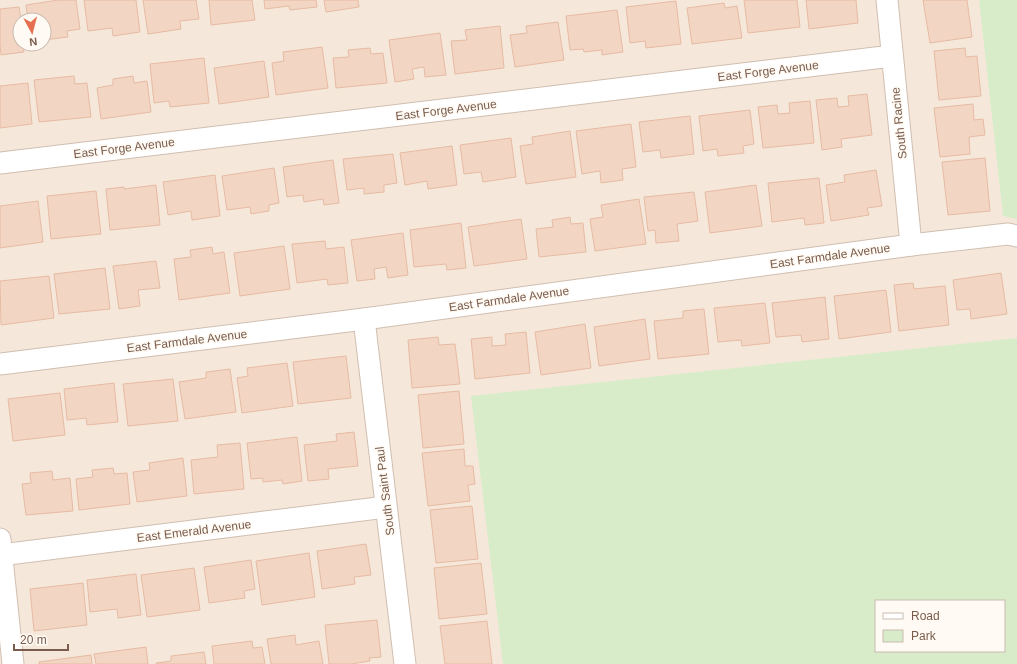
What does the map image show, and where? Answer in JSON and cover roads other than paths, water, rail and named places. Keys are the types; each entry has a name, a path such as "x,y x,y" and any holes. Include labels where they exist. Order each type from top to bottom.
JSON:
{"street":[{"name":"South Racine","path":"886,0 911,245"},
{"name":"East Forge Avenue","path":"0,163 892,56"},
{"name":"East Farmdale Avenue","path":"0,364 364,319 911,245 1008,234 1017,236"},
{"name":"South Saint Paul","path":"364,319 405,664"},
{"name":"East Emerald Avenue","path":"1,549 386,507"},
{"path":"1,549 13,664"}]}
